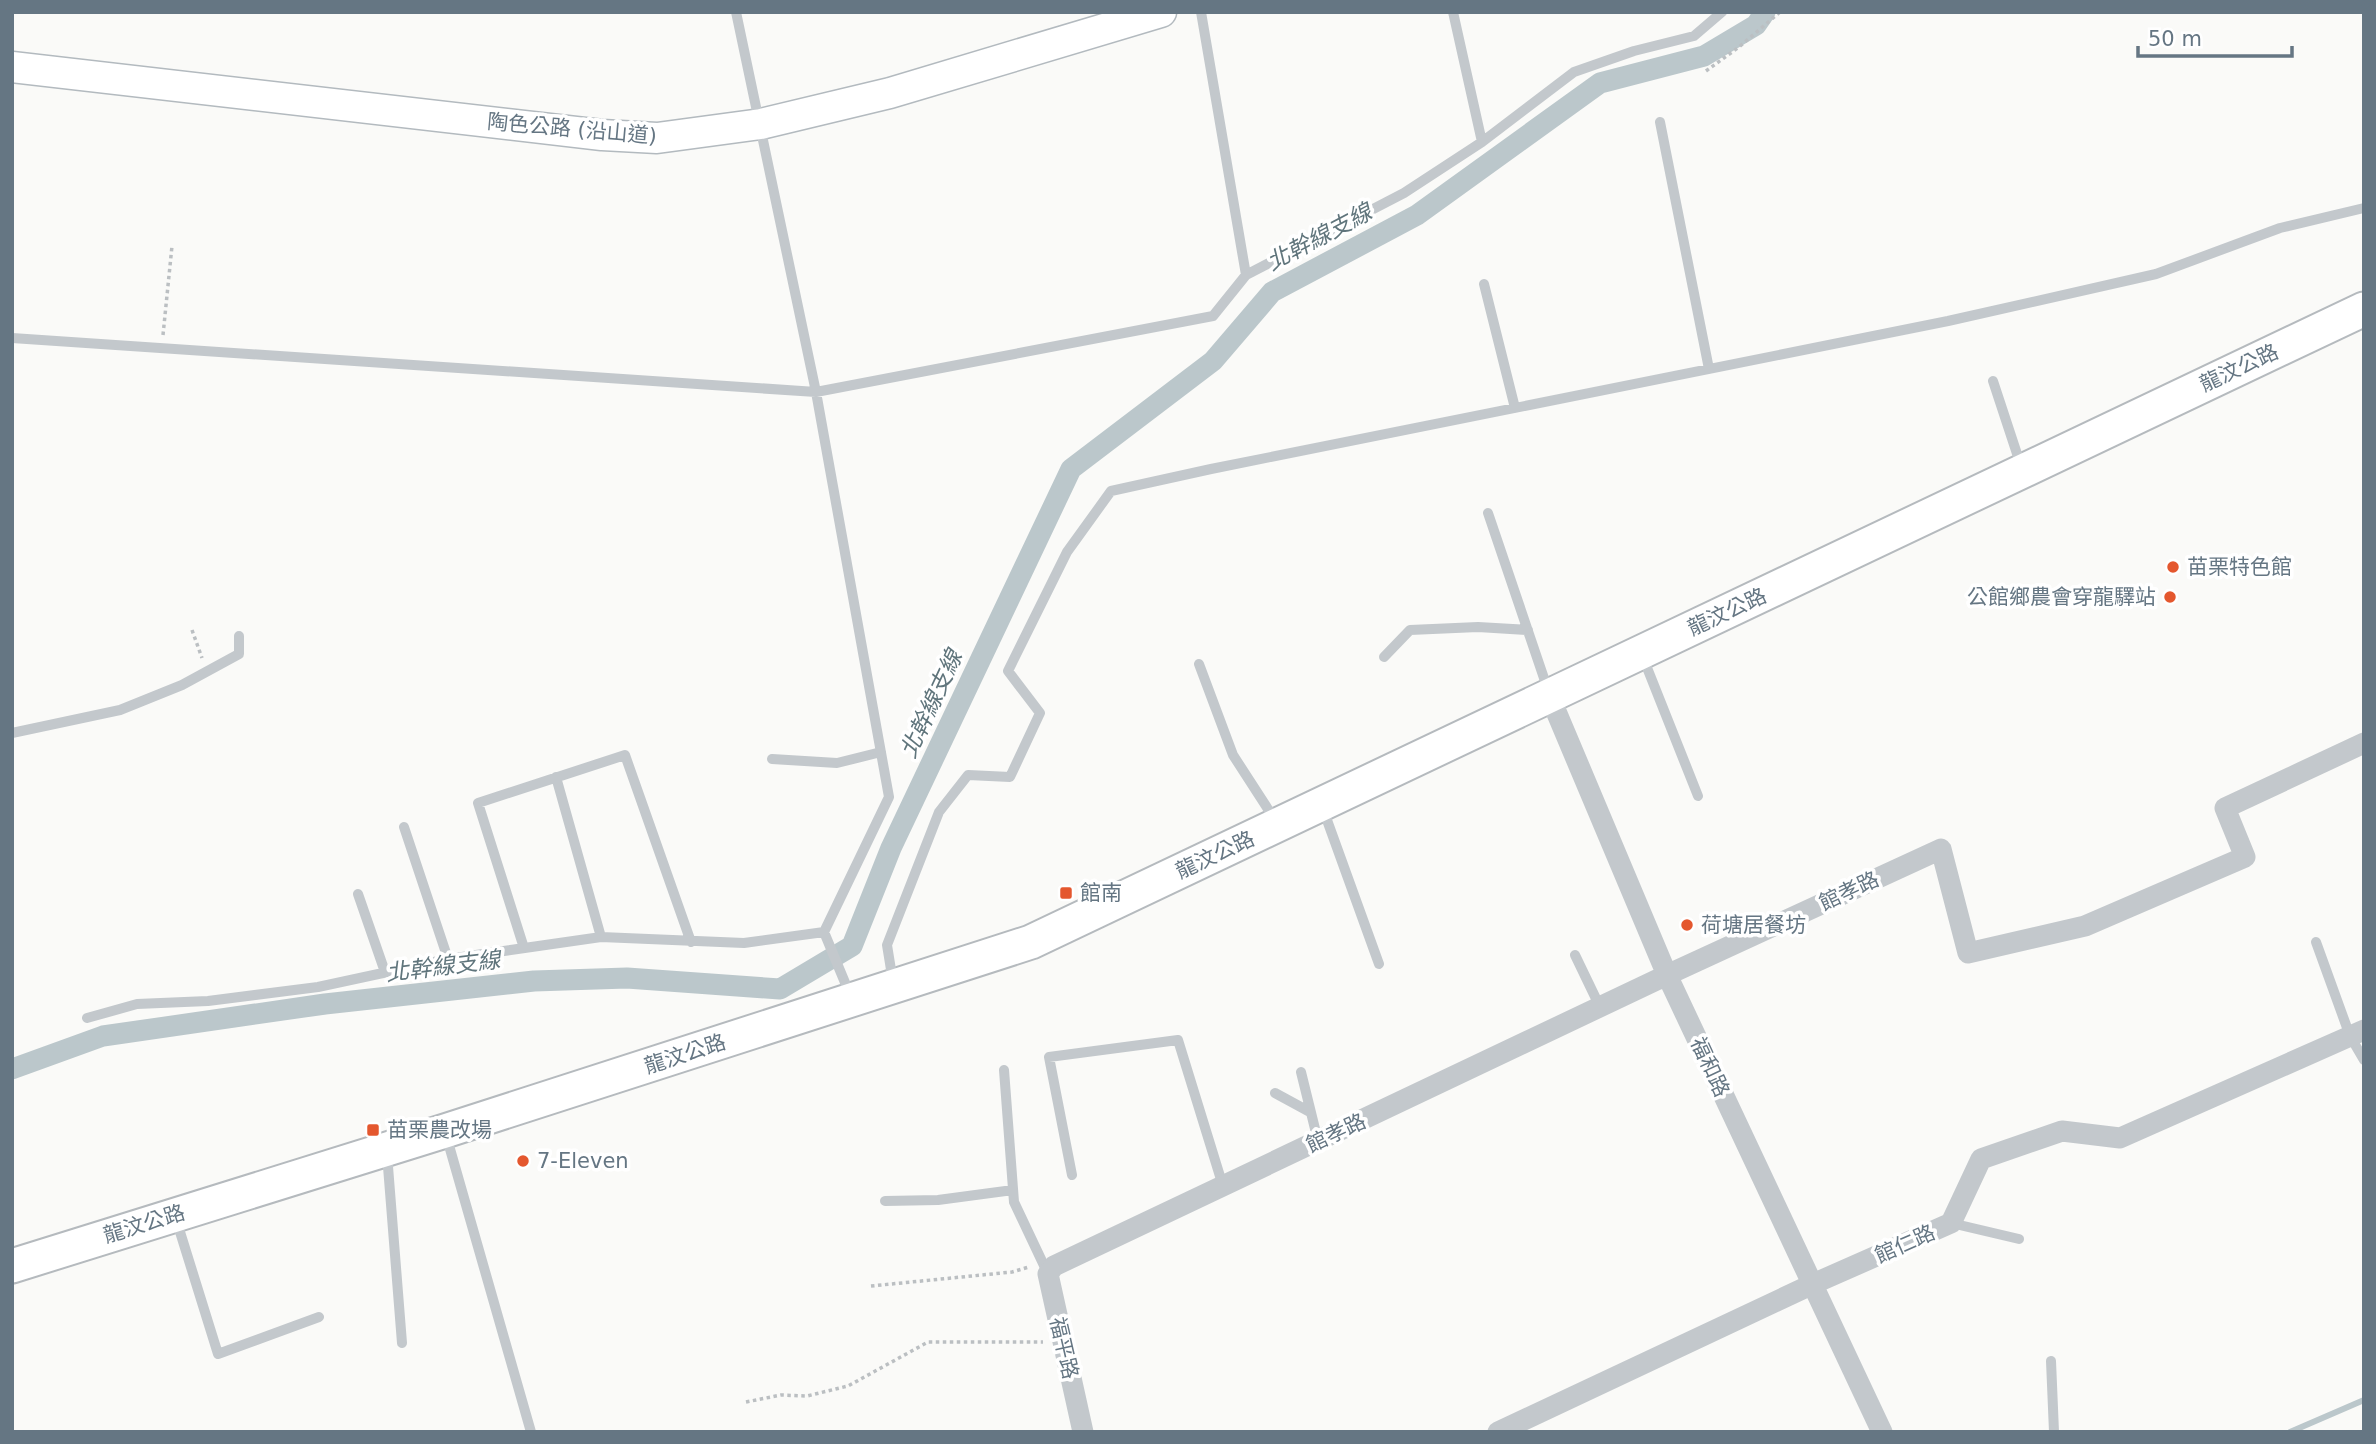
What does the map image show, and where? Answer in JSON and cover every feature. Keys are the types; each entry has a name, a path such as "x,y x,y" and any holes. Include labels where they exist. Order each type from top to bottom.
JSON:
{"main road":[{"name":"陶色公路 (沿山道)","path":"12,67 602,135 657,138 761,124 890,93 1161,12"},
{"name":"龍汶公路","path":"12,1266 445,1131 1031,942 2364,309"}],"street":[{"name":"福和路","path":"1550,696 1667,975 1882,1432"},
{"name":"館孝路","path":"1048,1268 1667,975 1941,849 1968,953 2085,926 2245,858 2225,808 2364,743"},
{"name":"館仁路","path":"1498,1432 1813,1284 1951,1223 1981,1159 2062,1131 2120,1138 2357,1033"},
{"name":"福平路","path":"1048,1268 1083,1432"}],"lane":[{"path":"736,12 816,391 889,797 824,932 852,1001"},
{"path":"1201,12 1247,275"},
{"path":"1453,12 1482,142"},
{"path":"12,338 816,391 1213,316 1247,275 1404,193 1482,142 1574,72 1634,51 1694,36 1723,12"},
{"path":"1660,122 1709,369"},
{"path":"893,987 887,945 939,812 968,775 1010,777 1040,713 1008,671 1067,552 1111,491 1948,321 2156,274 2280,228 2364,208"},
{"path":"1484,284 1516,408"},
{"path":"1993,382 2023,471"},
{"path":"1488,513 1550,696"},
{"path":"1384,657 1410,630 1478,627 1528,630"},
{"path":"12,733 120,710 182,685 239,654 239,636"},
{"path":"1641,653 1698,796"},
{"path":"1199,664 1233,755 1278,825"},
{"path":"772,759 837,763 881,752"},
{"path":"524,948 478,803 625,755 691,942"},
{"path":"556,777 601,937"},
{"path":"1322,805 1379,964"},
{"path":"404,827 448,958"},
{"path":"358,894 385,972"},
{"path":"87,1018 137,1004 208,1001 318,987 448,958 601,937 744,943 824,932"},
{"path":"2316,942 2357,1033 2364,1060"},
{"path":"1575,955 1600,1007"},
{"path":"1072,1175 1049,1057 1178,1040 1223,1186"},
{"path":"1004,1070 1014,1202 1048,1268"},
{"path":"1301,1072 1318,1141"},
{"path":"1276,1093 1310,1112"},
{"path":"445,1131 531,1432"},
{"path":"387,1148 402,1343"},
{"path":"885,1201 938,1200 1013,1190"},
{"path":"175,1215 218,1354 319,1317"},
{"path":"1951,1223 2019,1239"},
{"path":"2051,1361 2054,1432"}],"path":[{"path":"1706,71 1780,12"},
{"path":"162,348 172,246"},
{"path":"192,630 208,671"},
{"path":"871,1286 1048,1268"},
{"path":"746,1402 781,1395 807,1396 848,1386 928,1342 1063,1341"}],"waterway":[{"name":"北幹線支線","path":"12,1069 103,1036 325,1004 534,981 627,978 780,989 852,946 891,848 1071,469 1213,361 1272,292 1417,215 1600,83 1704,56 1756,25 1765,12"},
{"path":"2290,1432 2364,1400"}],"place":[{"name":"苗栗特色館","path":"2173,567"},
{"name":"公館鄉農會穿龍驛站","path":"2170,597"},
{"name":"館南","path":"1066,893"},
{"name":"荷塘居餐坊","path":"1687,925"},
{"name":"苗栗農改場","path":"373,1130"},
{"name":"7-Eleven","path":"523,1161"}]}
